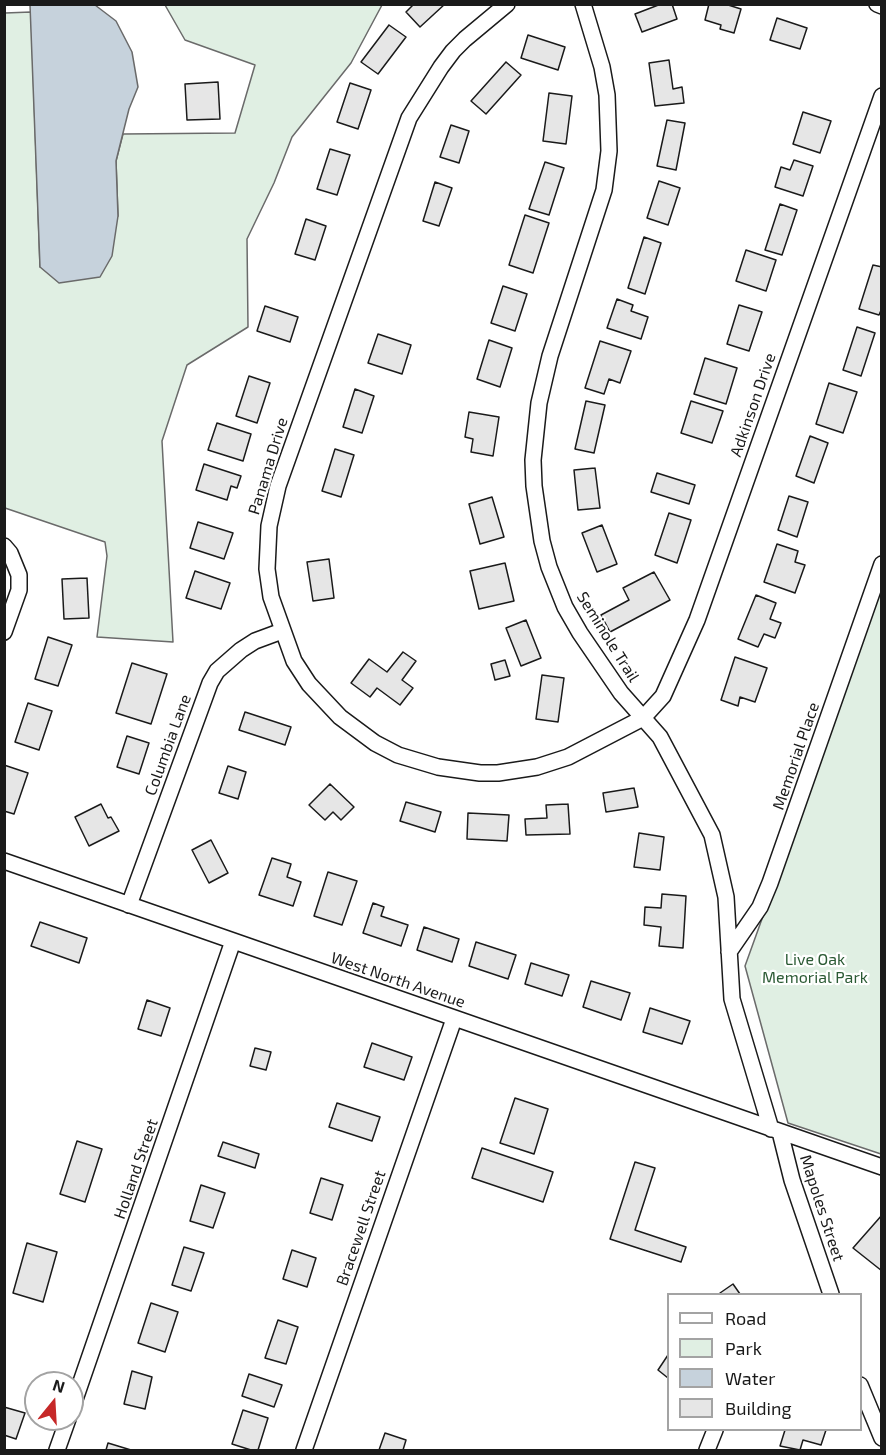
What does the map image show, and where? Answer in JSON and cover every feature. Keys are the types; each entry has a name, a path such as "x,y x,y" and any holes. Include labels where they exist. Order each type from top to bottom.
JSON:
{"street":[{"name":"Panama Drive","path":"507,4 465,39 441,67 416,105 398,145 278,486 268,535 267,569 272,597 294,661 309,684 355,730 398,755 438,767 498,773 537,767 568,757 643,718"},
{"name":"Seminole Trail","path":"583,4 608,95 609,151 604,190 543,380 535,430 534,486 542,541 549,567 580,633 621,693 660,737 712,835 726,897 732,999 775,1130"},
{"name":"Adkinson Drive","path":"643,718 663,696 671,682 697,620 882,96"},
{"path":"4,546 10,553 19,575 19,590 4,632"},
{"name":"Memorial Place","path":"729,952 760,907 770,883 882,564"},
{"name":"Columbia Lane","path":"129,904 210,683 217,671 242,650 255,641 282,631"},
{"name":"West North Avenue","path":"4,861 882,1167"},
{"name":"Holland Street","path":"84,1373 233,941"},
{"name":"Bracewell Street","path":"304,1450 454,1019"},
{"name":"Mapoles Street","path":"775,1130 831,1293"},
{"path":"862,1388 882,1438"},
{"path":"57,1450 64,1431"},
{"path":"707,1450 715,1431"}],"green space":[{"path":"165,5 382,5 351,63 292,137 274,183 247,239 248,327 187,365 162,441 173,642 97,637 107,556 105,542 5,508 5,13 31,12 40,267 118,216 116,161 123,134 235,133 255,65 185,40"},
{"name":"Live Oak Memorial Park","path":"881,589 881,1154 788,1123 745,966"}],"water":[{"path":"30,5 95,5 116,21 132,52 138,87 129,109 116,161 118,216 112,256 100,277 59,283 40,267"}],"building":[{"path":"414,4 445,4 420,27 406,12"},
{"path":"661,4 672,4 677,19 642,32 635,14"},
{"path":"709,4 725,4 741,9 734,33 720,29 721,25 705,20"},
{"path":"777,18 807,28 800,49 770,40"},
{"path":"389,25 406,37 378,74 361,62"},
{"path":"528,35 565,47 558,70 521,58"},
{"path":"669,60 673,89 682,87 684,103 655,106 649,63"},
{"path":"506,62 521,75 486,114 471,101"},
{"path":"218,82 220,119 187,120 185,84"},
{"path":"350,83 371,90 358,129 337,122"},
{"path":"549,93 572,96 566,144 543,141"},
{"path":"803,112 831,121 820,153 793,144"},
{"path":"667,120 685,123 676,170 657,166"},
{"path":"451,125 469,131 459,163 440,157"},
{"path":"330,149 350,155 337,195 317,189"},
{"path":"794,160 813,166 803,196 775,187 781,167 790,170"},
{"path":"545,162 564,168 549,215 529,209"},
{"path":"659,181 680,188 668,225 647,218"},
{"path":"435,182 452,188 439,226 423,221"},
{"path":"780,204 797,210 782,255 765,250"},
{"path":"525,215 549,223 533,273 509,265"},
{"path":"306,219 326,226 315,260 295,254"},
{"path":"644,237 661,243 645,294 628,288"},
{"path":"746,250 776,260 766,291 736,281"},
{"path":"873,265 882,267 882,308 879,315 859,309"},
{"path":"503,286 527,294 515,331 491,323"},
{"path":"617,299 633,305 631,311 648,317 641,339 607,328"},
{"path":"739,305 762,312 749,351 727,344"},
{"path":"265,306 298,317 290,342 257,331"},
{"path":"857,327 875,333 861,376 843,370"},
{"path":"378,334 411,345 402,374 368,363"},
{"path":"489,340 512,348 500,387 477,379"},
{"path":"600,341 631,351 620,383 609,379 604,394 585,388"},
{"path":"705,358 737,368 726,404 694,394"},
{"path":"249,376 270,383 257,423 236,416"},
{"path":"829,383 857,392 843,433 816,424"},
{"path":"355,389 374,396 362,433 343,427"},
{"path":"586,401 605,405 594,453 575,449"},
{"path":"691,401 723,411 712,443 681,433"},
{"path":"469,412 499,417 493,456 471,452 473,439 465,437"},
{"path":"217,423 251,434 243,461 208,450"},
{"path":"810,436 828,443 814,483 796,476"},
{"path":"335,449 354,455 341,497 322,491"},
{"path":"204,464 241,476 237,488 231,486 227,500 196,490"},
{"path":"595,468 600,508 578,510 574,470"},
{"path":"657,473 695,485 689,504 651,492"},
{"path":"789,496 808,502 797,537 778,530"},
{"path":"492,497 504,537 480,544 469,504"},
{"path":"669,513 691,520 677,563 655,555"},
{"path":"198,522 233,533 224,559 190,548"},
{"path":"602,525 617,564 597,572 582,533"},
{"path":"777,544 798,551 795,562 805,565 795,593 764,582"},
{"path":"329,559 334,598 313,601 307,562"},
{"path":"505,563 514,601 479,609 470,571"},
{"path":"195,571 230,583 221,609 186,598"},
{"path":"654,572 670,600 610,632 601,615 629,600 623,588"},
{"path":"87,578 89,618 64,619 62,579"},
{"path":"756,595 776,603 770,619 781,623 775,638 764,634 758,647 738,639"},
{"path":"526,620 541,658 521,666 506,628"},
{"path":"48,637 72,645 58,686 35,679"},
{"path":"403,652 416,661 402,680 413,688 400,705 377,688 370,697 351,683 369,659 387,672"},
{"path":"735,657 767,668 755,702 740,697 738,706 721,700"},
{"path":"505,660 510,676 495,680 491,664"},
{"path":"132,663 167,674 151,724 116,713"},
{"path":"542,675 564,678 558,722 536,719"},
{"path":"28,703 52,711 39,750 15,742"},
{"path":"245,712 291,727 285,745 239,730"},
{"path":"127,736 149,743 139,774 117,767"},
{"path":"4,765 28,773 14,814 4,811"},
{"path":"228,766 246,772 238,799 219,793"},
{"path":"330,784 354,807 341,820 333,812 325,820 309,805"},
{"path":"634,788 638,807 606,812 603,793"},
{"path":"406,802 441,812 435,832 400,821"},
{"path":"101,804 108,818 111,817 119,831 89,846 75,817"},
{"path":"568,804 570,834 526,835 525,819 547,818 546,805"},
{"path":"468,813 509,815 507,841 467,839"},
{"path":"639,833 664,837 660,870 634,867"},
{"path":"211,840 228,873 209,883 192,850"},
{"path":"272,858 291,864 287,877 301,882 293,906 259,895"},
{"path":"328,872 357,881 342,925 314,916"},
{"path":"662,894 686,896 683,948 659,946 661,927 644,925 645,907 661,908"},
{"path":"373,903 384,907 381,916 408,925 401,946 363,933"},
{"path":"40,922 87,938 79,963 31,946"},
{"path":"424,927 459,939 452,962 417,950"},
{"path":"476,942 516,955 508,979 469,966"},
{"path":"531,963 569,975 562,996 525,984"},
{"path":"591,981 630,993 621,1020 583,1007"},
{"path":"147,1000 170,1008 161,1036 138,1029"},
{"path":"650,1008 690,1021 682,1044 643,1032"},
{"path":"372,1043 412,1057 404,1080 364,1067"},
{"path":"255,1048 271,1052 266,1070 250,1066"},
{"path":"515,1098 548,1109 534,1154 500,1143"},
{"path":"337,1103 380,1117 372,1141 329,1127"},
{"path":"77,1141 102,1149 85,1202 60,1194"},
{"path":"223,1142 259,1154 255,1168 218,1156"},
{"path":"482,1148 553,1172 543,1202 472,1178"},
{"path":"635,1162 655,1168 635,1230 686,1247 681,1262 610,1239"},
{"path":"321,1178 343,1185 332,1220 310,1213"},
{"path":"201,1185 225,1193 213,1228 190,1221"},
{"path":"882,1215 882,1271 853,1248"},
{"path":"27,1243 57,1252 43,1302 13,1293"},
{"path":"184,1247 204,1253 191,1291 172,1285"},
{"path":"292,1250 316,1258 307,1287 283,1279"},
{"path":"733,1284 739,1293 720,1293"},
{"path":"151,1303 178,1312 165,1352 138,1343"},
{"path":"278,1320 298,1327 286,1364 265,1358"},
{"path":"667,1356 667,1377 658,1370"},
{"path":"132,1371 152,1377 145,1409 124,1404"},
{"path":"249,1374 282,1385 274,1407 242,1396"},
{"path":"4,1407 24,1413 16,1439 4,1435"},
{"path":"243,1410 268,1418 258,1450 232,1444"},
{"path":"785,1431 826,1431 821,1445 803,1440 800,1450 780,1446"},
{"path":"385,1433 406,1440 403,1450 379,1450"},
{"path":"108,1443 131,1450 106,1450"}]}
